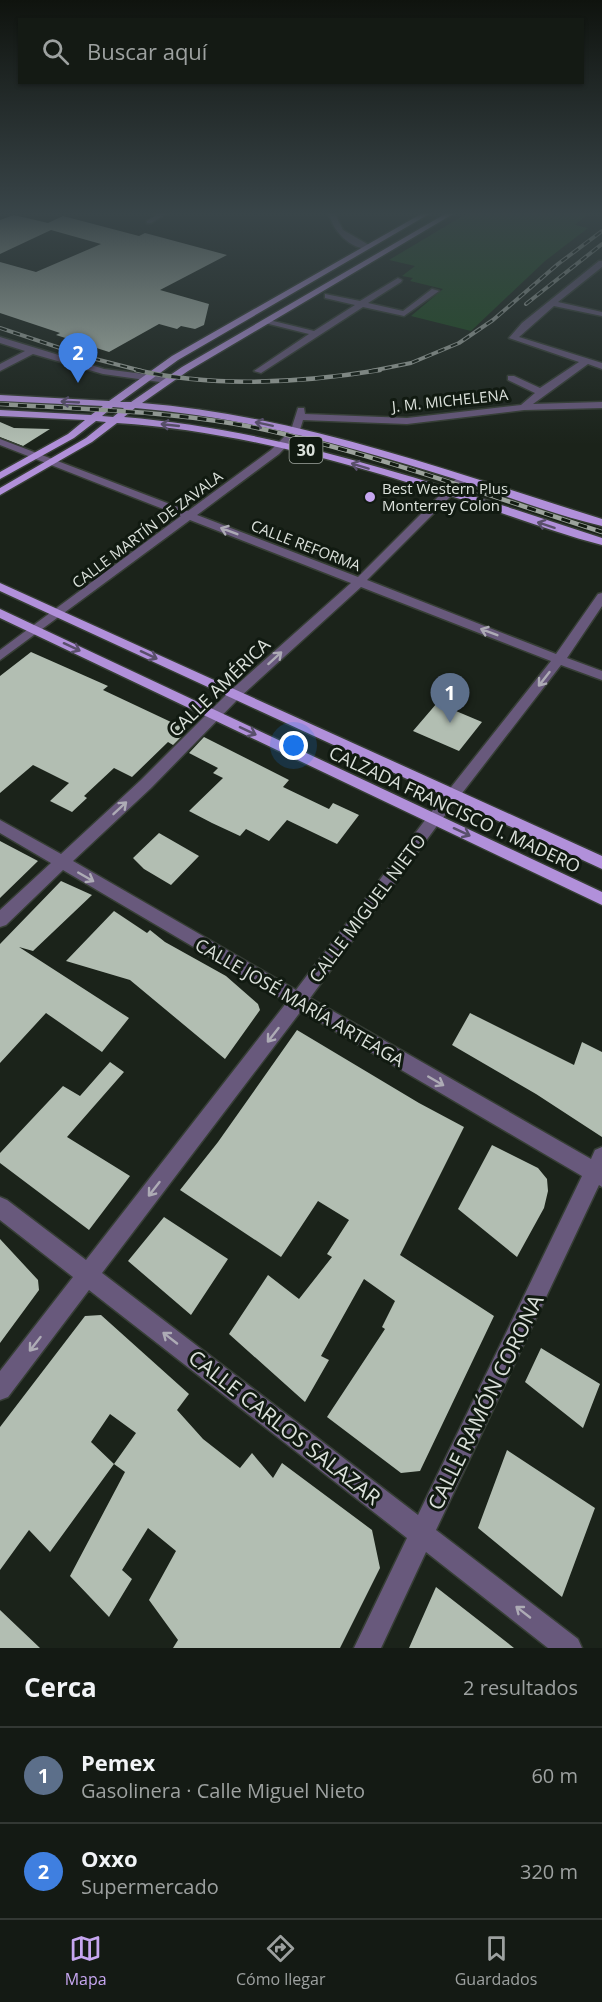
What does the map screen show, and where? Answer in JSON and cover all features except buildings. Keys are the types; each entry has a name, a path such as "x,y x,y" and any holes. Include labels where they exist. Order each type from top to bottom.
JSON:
{"main road":[{"path":"0,476 71,436 143,379 292,291"},
{"path":"0,492 89,440 132,406 168,389 267,321 318,291"},
{"path":"168,389 181,405 212,414"},
{"name":"30","path":"0,398 111,404 212,414 296,431 602,523"},
{"name":"30","path":"0,412 200,428 284,444 602,542"},
{"name":"CALZADA FRANCISCO I. MADERO","path":"0,587 602,863"},
{"name":"CALZADA FRANCISCO I. MADERO","path":"0,613 602,899"}],"street":[{"path":"258,371 382,291"},
{"path":"328,296 404,314 435,291"},
{"path":"568,291 519,330 513,338 602,366"},
{"path":"552,303 602,314"},
{"path":"267,321 317,334"},
{"path":"0,340 87,367 143,379 168,389"},
{"path":"0,368 33,350"},
{"path":"524,407 541,392 585,362"},
{"path":"511,378 541,392"},
{"name":"J. M. MICHELENA","path":"301,413 407,421 524,407 602,405"},
{"name":"CALLE MARTÍN DE ZAVALA","path":"0,656 284,444 296,431 301,413"},
{"name":"CALLE REFORMA","path":"0,442 602,676"},
{"name":"CALLE AMÉRICA","path":"0,920 146,784 235,694 359,582 461,480"},
{"name":"CALLE MIGUEL NIETO","path":"0,1389 298,1001 434,819 559,660 602,597"},
{"name":"CALLE JOSÉ MARÍA ARTEAGA","path":"0,826 298,1001 599,1169"},
{"name":"CALLE RAMÓN CORONA","path":"367,1648 599,1169"},
{"name":"CALLE CARLOS SALAZAR","path":"0,1207 569,1648"}],"green space":[{"path":"441,291 513,291 471,331 411,316"}],"railway":[{"path":"371,371 411,363 459,343 493,320 527,291"},
{"path":"526,304 543,291"},
{"path":"0,328 84,356 142,371"},
{"path":"136,370 196,379 258,382 320,378 380,370"},
{"path":"0,404 170,415 271,431 396,465 602,532"}],"place":[{"name":"Oxxo","path":"78,383"},
{"name":"Best Western Plus Monterrey Colon","path":"370,497"},
{"name":"Pemex","path":"450,723"}]}
